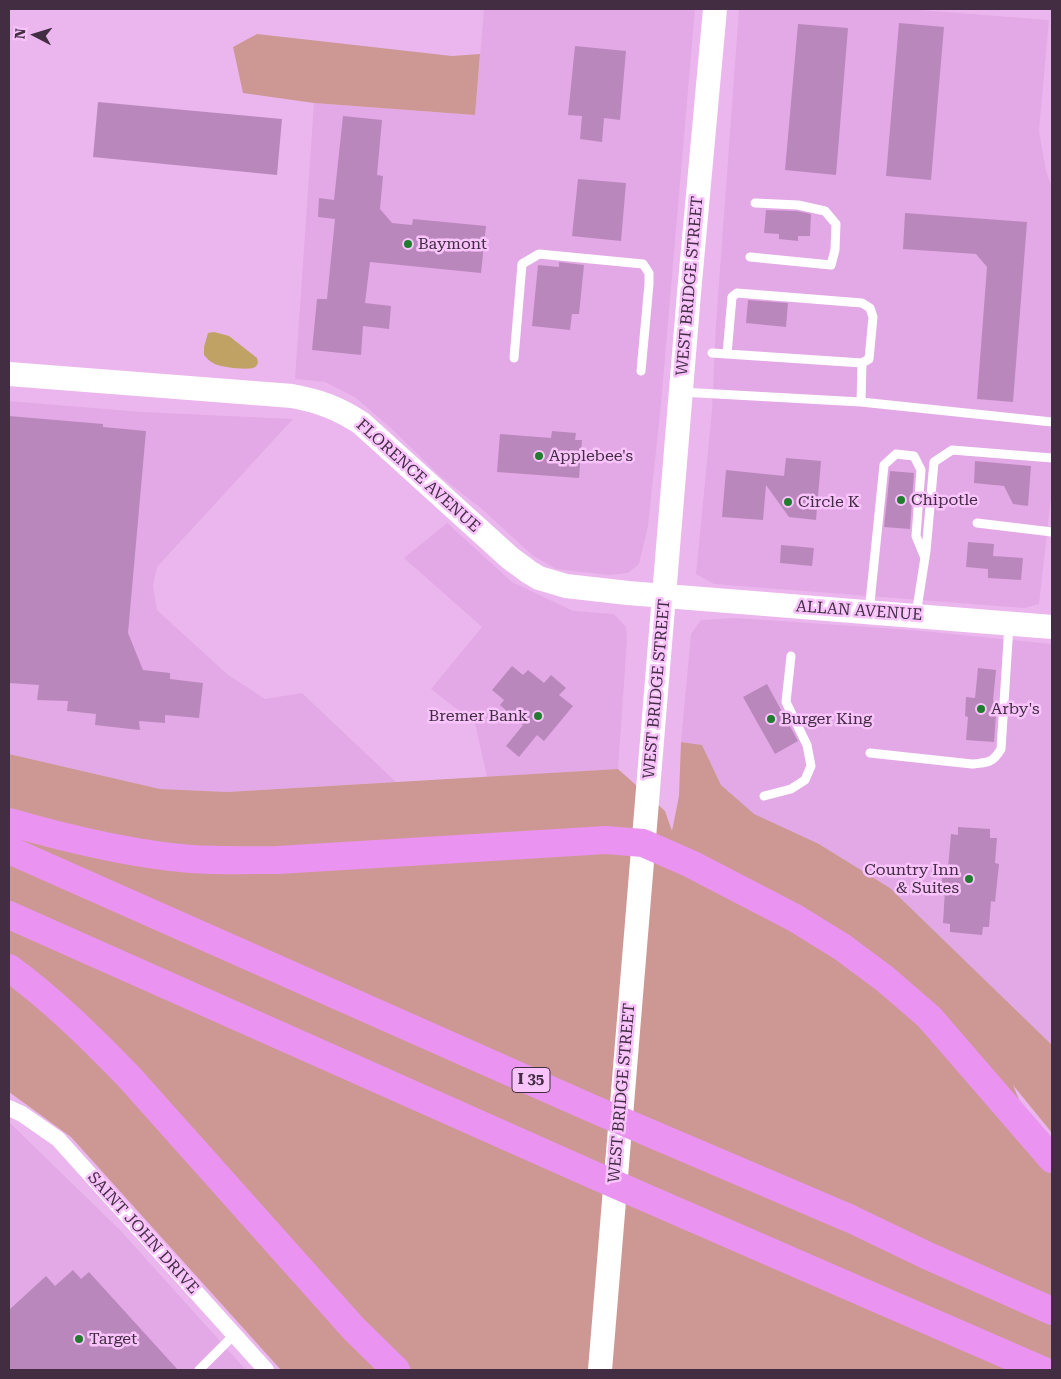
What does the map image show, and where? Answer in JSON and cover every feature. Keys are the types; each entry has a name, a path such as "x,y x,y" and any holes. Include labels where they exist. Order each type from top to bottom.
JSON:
{"highway":[{"path":"9,822 93,844 190,859 288,859 606,840 643,843 691,864 794,918 842,947 885,979 929,1017 1052,1159"},
{"name":"I 35","path":"9,850 591,1108 851,1219 928,1256 1052,1311"},
{"path":"9,915 287,1037 591,1174 1042,1370"},
{"path":"9,968 54,1003 129,1077 354,1329 396,1370"}],"main road":[{"name":"WEST BRIDGE STREET","path":"600,1370 681,392 715,9"},
{"name":"FLORENCE AVENUE","path":"9,374 292,396 322,402 361,423 510,558 540,578 582,589 665,596"},
{"name":"ALLAN AVENUE","path":"665,596 1052,627"}],"street":[{"name":"SAINT JOHN DRIVE","path":"9,1108 22,1114 58,1138 266,1370"}],"lane":[{"path":"750,257 831,265 835,250 836,224 825,211 798,205 755,203"},
{"path":"514,358 522,264 539,254 643,264 650,273 641,371"},
{"path":"712,353 727,354 862,363 869,358 873,317 870,308 862,303 737,293 732,297 727,354"},
{"path":"861,402 862,363"},
{"path":"681,392 861,402 1052,422"},
{"path":"916,616 934,462 952,450 1052,458"},
{"path":"869,612 884,465 896,454 914,456 921,470 916,536 924,558"},
{"path":"977,523 1052,532"},
{"path":"870,753 972,764 994,760 1001,749 1009,623"},
{"path":"764,796 791,789 805,780 811,766 806,745 786,702 791,656"},
{"path":"204,1368 234,1335"}],"shaded area":[{"path":"484,9 695,9 661,404 648,526 639,564 628,573 609,575 556,569 532,555 484,511 440,476 392,429 356,398 325,382 295,379 314,103 475,115"},
{"path":"739,9 908,9 1049,20 1039,131 1046,171 1052,188 1052,489 1039,604 1024,608 714,584 696,574 712,410 716,324"},
{"path":"257,34 452,56 480,54 475,115 314,103 243,93 233,47"},
{"path":"214,332 229,336 257,358 258,363 256,366 249,369 232,368 210,361 204,355 204,347 208,333"},
{"path":"9,401 142,412 293,419 157,567 153,586 157,610 227,674 265,699 302,693 396,782 227,792 160,789 9,754"},
{"path":"447,523 512,582 573,611 614,614 626,627 627,640 618,769 487,777 475,723 431,689 482,627 404,558"},
{"path":"736,618 912,630 1052,644 1052,1045 890,888 819,844 754,815 721,785 702,745 681,742 691,634 701,620"},
{"path":"681,742 702,745 721,785 754,814 819,844 890,888 1052,1045 1052,1133 1013,1085 1035,1139 1052,1159 1052,1370 281,1370 71,1137 9,1092 9,754 160,789 227,792 618,769 665,811 672,831 679,796"},
{"path":"9,1122 120,1230 246,1370 9,1370"}],"building":[{"path":"899,23 944,27 931,180 886,176"},
{"path":"798,24 848,28 836,175 785,170"},
{"path":"575,46 626,51 620,120 604,118 602,142 580,139 582,116 568,115"},
{"path":"98,102 282,119 277,175 93,157"},
{"name":"Baymont","path":"343,116 382,120 377,175 383,176 380,209 392,223 412,225 413,219 486,226 481,273 370,262 365,303 391,306 389,329 363,326 361,355 312,350 317,299 327,299 335,219 318,217 319,198 334,200"},
{"path":"578,179 626,183 621,241 572,236"},
{"path":"766,210 797,211 811,214 810,236 798,236 798,241 779,239 779,234 764,233"},
{"path":"905,213 1027,222 1013,402 977,399 987,267 976,254 903,249"},
{"path":"559,262 584,265 579,314 572,314 570,330 532,326 538,265 559,267"},
{"path":"748,300 788,303 786,327 746,323"},
{"path":"9,416 103,424 103,427 146,431 128,633 143,670 170,673 170,679 203,683 199,718 165,715 165,723 139,721 140,730 95,725 96,714 67,711 68,701 37,700 39,685 9,683"},
{"name":"Applebee's","path":"552,431 576,433 575,440 582,440 579,478 497,472 500,434 551,438"},
{"path":"786,458 821,461 816,520 789,517 766,485 763,520 722,517 726,470 784,476"},
{"path":"975,461 1031,466 1028,506 1013,504 1004,486 974,483"},
{"name":"Chipotle","path":"890,471 914,473 910,529 884,527"},
{"path":"968,542 994,544 993,556 1023,558 1021,580 988,578 988,569 966,567"},
{"path":"781,545 814,548 812,566 780,563"},
{"name":"Bremer Bank","path":"512,666 523,675 528,670 544,683 551,675 566,688 559,695 573,706 544,741 537,735 519,757 506,746 523,725 500,705 504,700 492,690"},
{"name":"Arby's","path":"978,668 996,670 993,701 997,701 994,742 966,740 968,717 965,716 966,697 975,698"},
{"name":"Burger King","path":"767,684 798,741 775,754 743,697"},
{"name":"Country Inn & Suites","path":"958,827 990,829 990,838 997,838 995,863 999,864 995,902 991,901 989,927 983,927 982,935 950,932 950,924 943,923 945,890 941,890 943,868 948,868 951,834 958,835"},
{"name":"Target","path":"73,1270 81,1279 89,1272 178,1370 9,1370 9,1310 46,1276 55,1286"}],"place":[{"name":"Baymont","path":"408,244"},
{"name":"Applebee's","path":"539,456"},
{"name":"Chipotle","path":"901,500"},
{"name":"Circle K","path":"788,502"},
{"name":"Arby's","path":"981,709"},
{"name":"Bremer Bank","path":"538,716"},
{"name":"Burger King","path":"771,719"},
{"name":"Country Inn & Suites","path":"969,879"},
{"name":"Target","path":"79,1339"}]}
